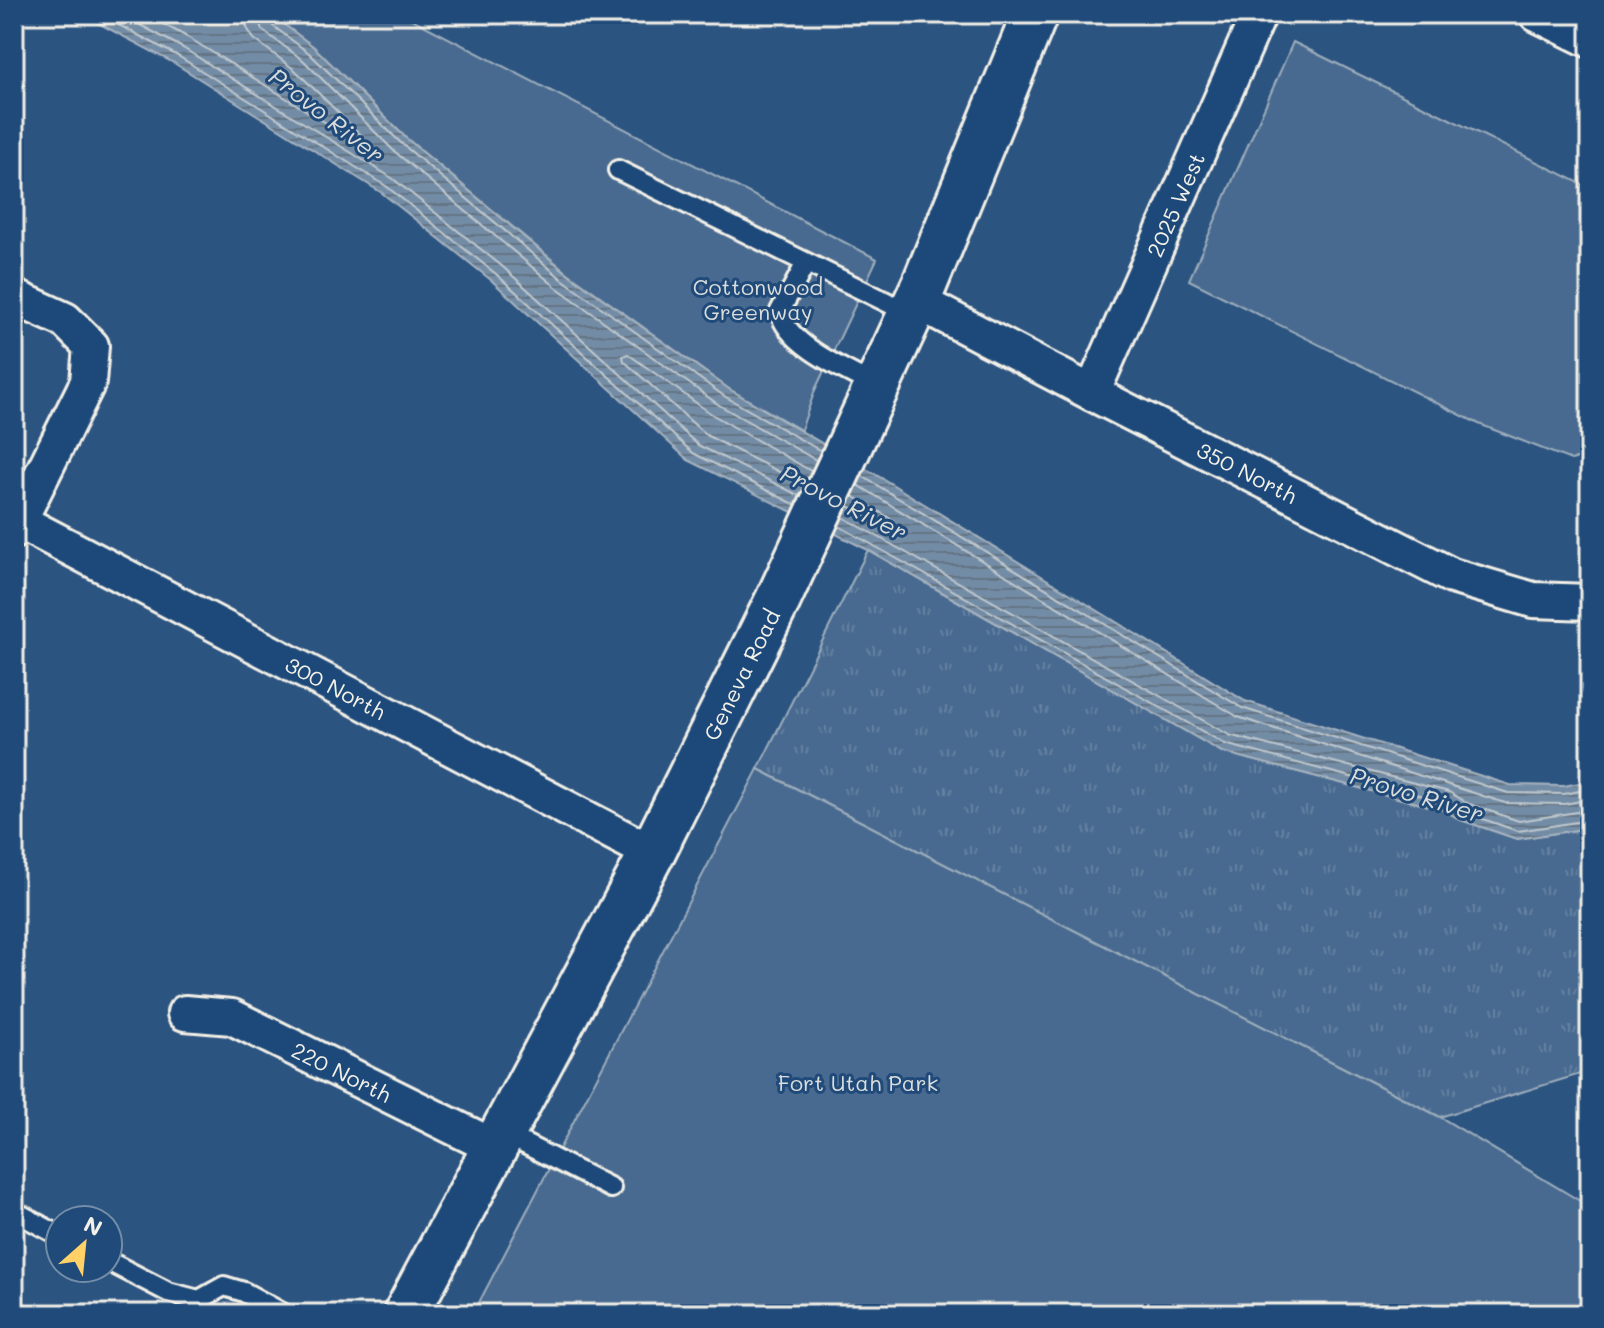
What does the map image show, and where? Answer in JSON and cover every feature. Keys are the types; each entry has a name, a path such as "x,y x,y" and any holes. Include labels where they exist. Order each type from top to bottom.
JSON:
{"main road":[{"name":"Geneva Road","path":"406,1314 652,853 778,600 914,307 1035,14"}],"street":[{"name":"2025 West","path":"1092,393 1259,14"},
{"path":"1537,14 1590,40"},
{"path":"14,297 65,320 91,346 88,382 16,526"},
{"name":"350 North","path":"914,307 1092,393 1452,576 1533,600 1590,602"},
{"name":"300 North","path":"16,526 652,853"},
{"name":"220 North","path":"185,1013 232,1017 497,1140"}],"lane":[{"path":"618,170 806,263 914,307"},
{"path":"806,263 780,311 783,325 875,392"},
{"path":"497,1140 611,1188"},
{"path":"14,1211 44,1227"},
{"path":"124,1269 168,1292 199,1300 224,1286 244,1292 284,1314"}],"green space":[{"name":"Cottonwood Greenway","path":"270,14 402,14 877,259 815,390 801,430 729,389 568,273 406,138 314,47"},
{"path":"1293,42 1590,188 1590,456 1571,460 1479,424 1189,280"},
{"path":"868,550 1222,752 1444,810 1461,820 1517,839 1590,828 1590,1071 1440,1117 758,769"},
{"name":"Fort Utah Park","path":"758,769 1440,1117 1590,1207 1590,1314 473,1314"}],"water":[{"name":"Provo River","path":"81,14 270,14 314,47 406,138 567,273 729,389 890,483 1245,701 1510,785 1564,786 1590,781 1590,828 1517,839 1461,820 1444,810 1222,752 868,550 688,460 491,280 382,193 174,63"}]}
